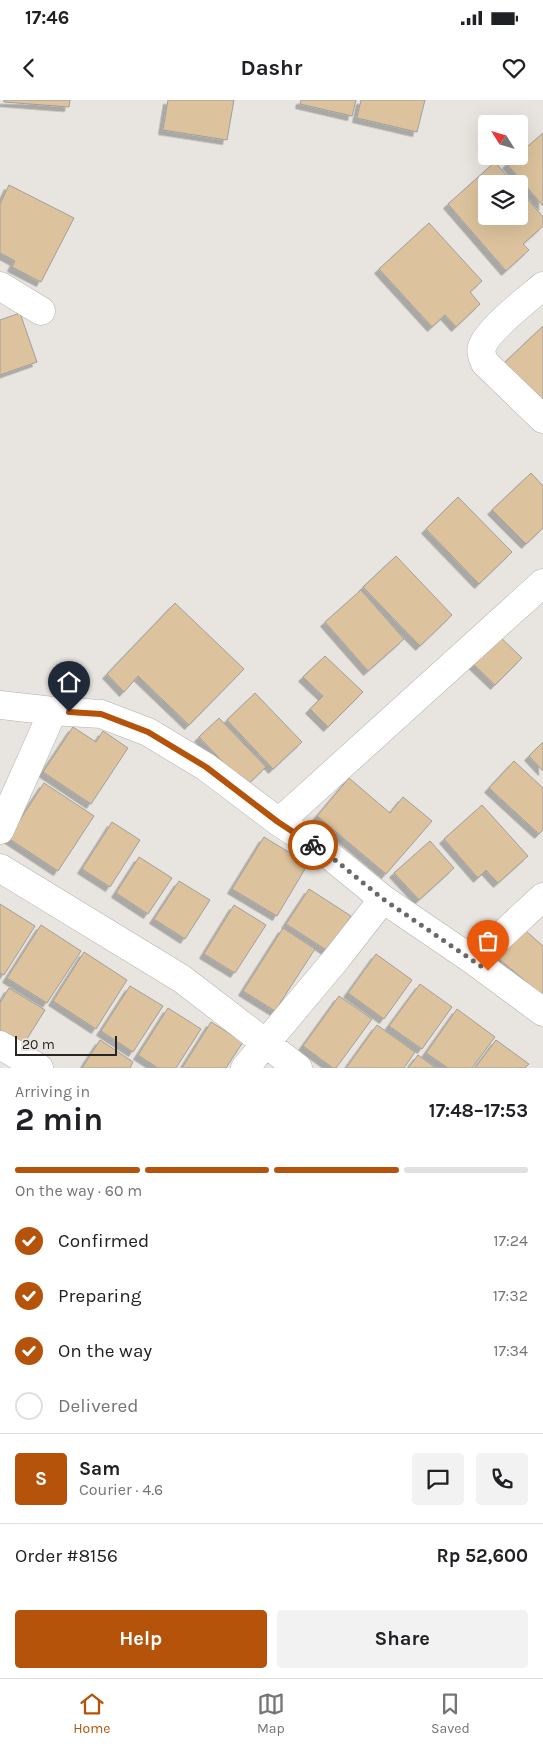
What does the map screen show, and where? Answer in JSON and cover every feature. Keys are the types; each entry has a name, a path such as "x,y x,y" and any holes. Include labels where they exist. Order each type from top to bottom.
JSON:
{"street":[{"path":"0,286 41,311"},
{"path":"543,286 500,324 482,348 485,363 543,419"},
{"path":"278,822 543,583"},
{"path":"0,705 101,714 148,732 206,767 278,822 329,855 383,899 474,961 543,1012"},
{"path":"0,830 52,711"},
{"path":"0,868 182,979 298,1068"},
{"path":"474,961 543,897"},
{"path":"245,1068 337,958 383,899"},
{"path":"0,1045 39,1068"}],"building":[{"path":"4,100 70,100 69,107 4,102"},
{"path":"168,100 234,100 227,140 163,130"},
{"path":"301,100 356,100 352,116 300,104"},
{"path":"361,100 425,100 417,132 357,118"},
{"path":"543,133 543,206 528,188 528,175 516,175 508,165 528,165 528,146"},
{"path":"492,165 498,165 506,175 480,175"},
{"path":"478,177 478,225 528,225 528,200 543,217 543,226 523,244 529,250 506,271 448,204"},
{"path":"9,185 74,218 41,282 12,267 15,261 0,253 0,204"},
{"path":"429,223 482,281 470,292 480,304 456,327 445,315 432,327 379,269"},
{"path":"20,313 37,362 0,375 0,320"},
{"path":"543,326 543,407 503,364"},
{"path":"531,473 543,486 543,528 526,544 492,510"},
{"path":"458,497 512,552 479,584 426,529"},
{"path":"396,556 452,615 420,646 363,587"},
{"path":"361,590 404,639 368,671 325,622"},
{"path":"175,603 244,669 189,725 138,676 124,692 107,674"},
{"path":"496,633 522,658 495,685 470,661"},
{"path":"325,656 363,692 328,727 310,709 323,696 303,677"},
{"path":"255,693 302,742 273,769 227,720"},
{"path":"219,718 266,767 246,786 199,737"},
{"path":"73,727 96,742 103,731 128,748 91,804 43,772"},
{"path":"543,742 543,771 529,756"},
{"path":"514,761 543,788 543,830 539,834 489,788"},
{"path":"349,778 390,813 403,797 432,821 386,874 317,816"},
{"path":"44,783 94,816 58,871 8,838"},
{"path":"482,805 528,856 498,883 486,870 478,878 444,839"},
{"path":"112,822 140,840 110,887 82,869"},
{"path":"264,837 308,864 277,916 232,889"},
{"path":"430,841 454,868 419,900 394,873"},
{"path":"139,857 172,878 148,914 116,893"},
{"path":"179,881 210,900 185,939 154,919"},
{"path":"309,889 351,916 328,951 286,924"},
{"path":"0,904 35,926 4,975 0,973"},
{"path":"234,905 266,925 235,973 204,954"},
{"path":"517,923 543,946 543,996 492,953"},
{"path":"41,925 81,951 47,1003 7,978"},
{"path":"283,928 315,949 275,1011 243,991"},
{"path":"84,952 127,980 96,1029 53,1001"},
{"path":"376,954 412,980 384,1019 348,993"},
{"path":"420,984 452,1007 422,1049 389,1026"},
{"path":"130,986 163,1006 133,1052 101,1031"},
{"path":"9,988 45,1010 20,1050 0,1037 0,1003"},
{"path":"339,996 372,1019 336,1068 333,1068 303,1046"},
{"path":"168,1008 201,1029 176,1068 158,1068 138,1055"},
{"path":"457,1009 495,1037 472,1068 448,1068 426,1053"},
{"path":"211,1022 243,1042 226,1068 182,1068"},
{"path":"377,1025 415,1052 404,1068 346,1068"},
{"path":"100,1040 133,1062 130,1068 82,1068"},
{"path":"496,1040 529,1064 525,1068 475,1068"},
{"path":"418,1055 436,1068 408,1068"}],"way so far":[{"path":"313,845 329,855 383,899 488,971"}],"route":[{"path":"69,712 101,714 148,732 206,767 278,822 313,845"}]}
